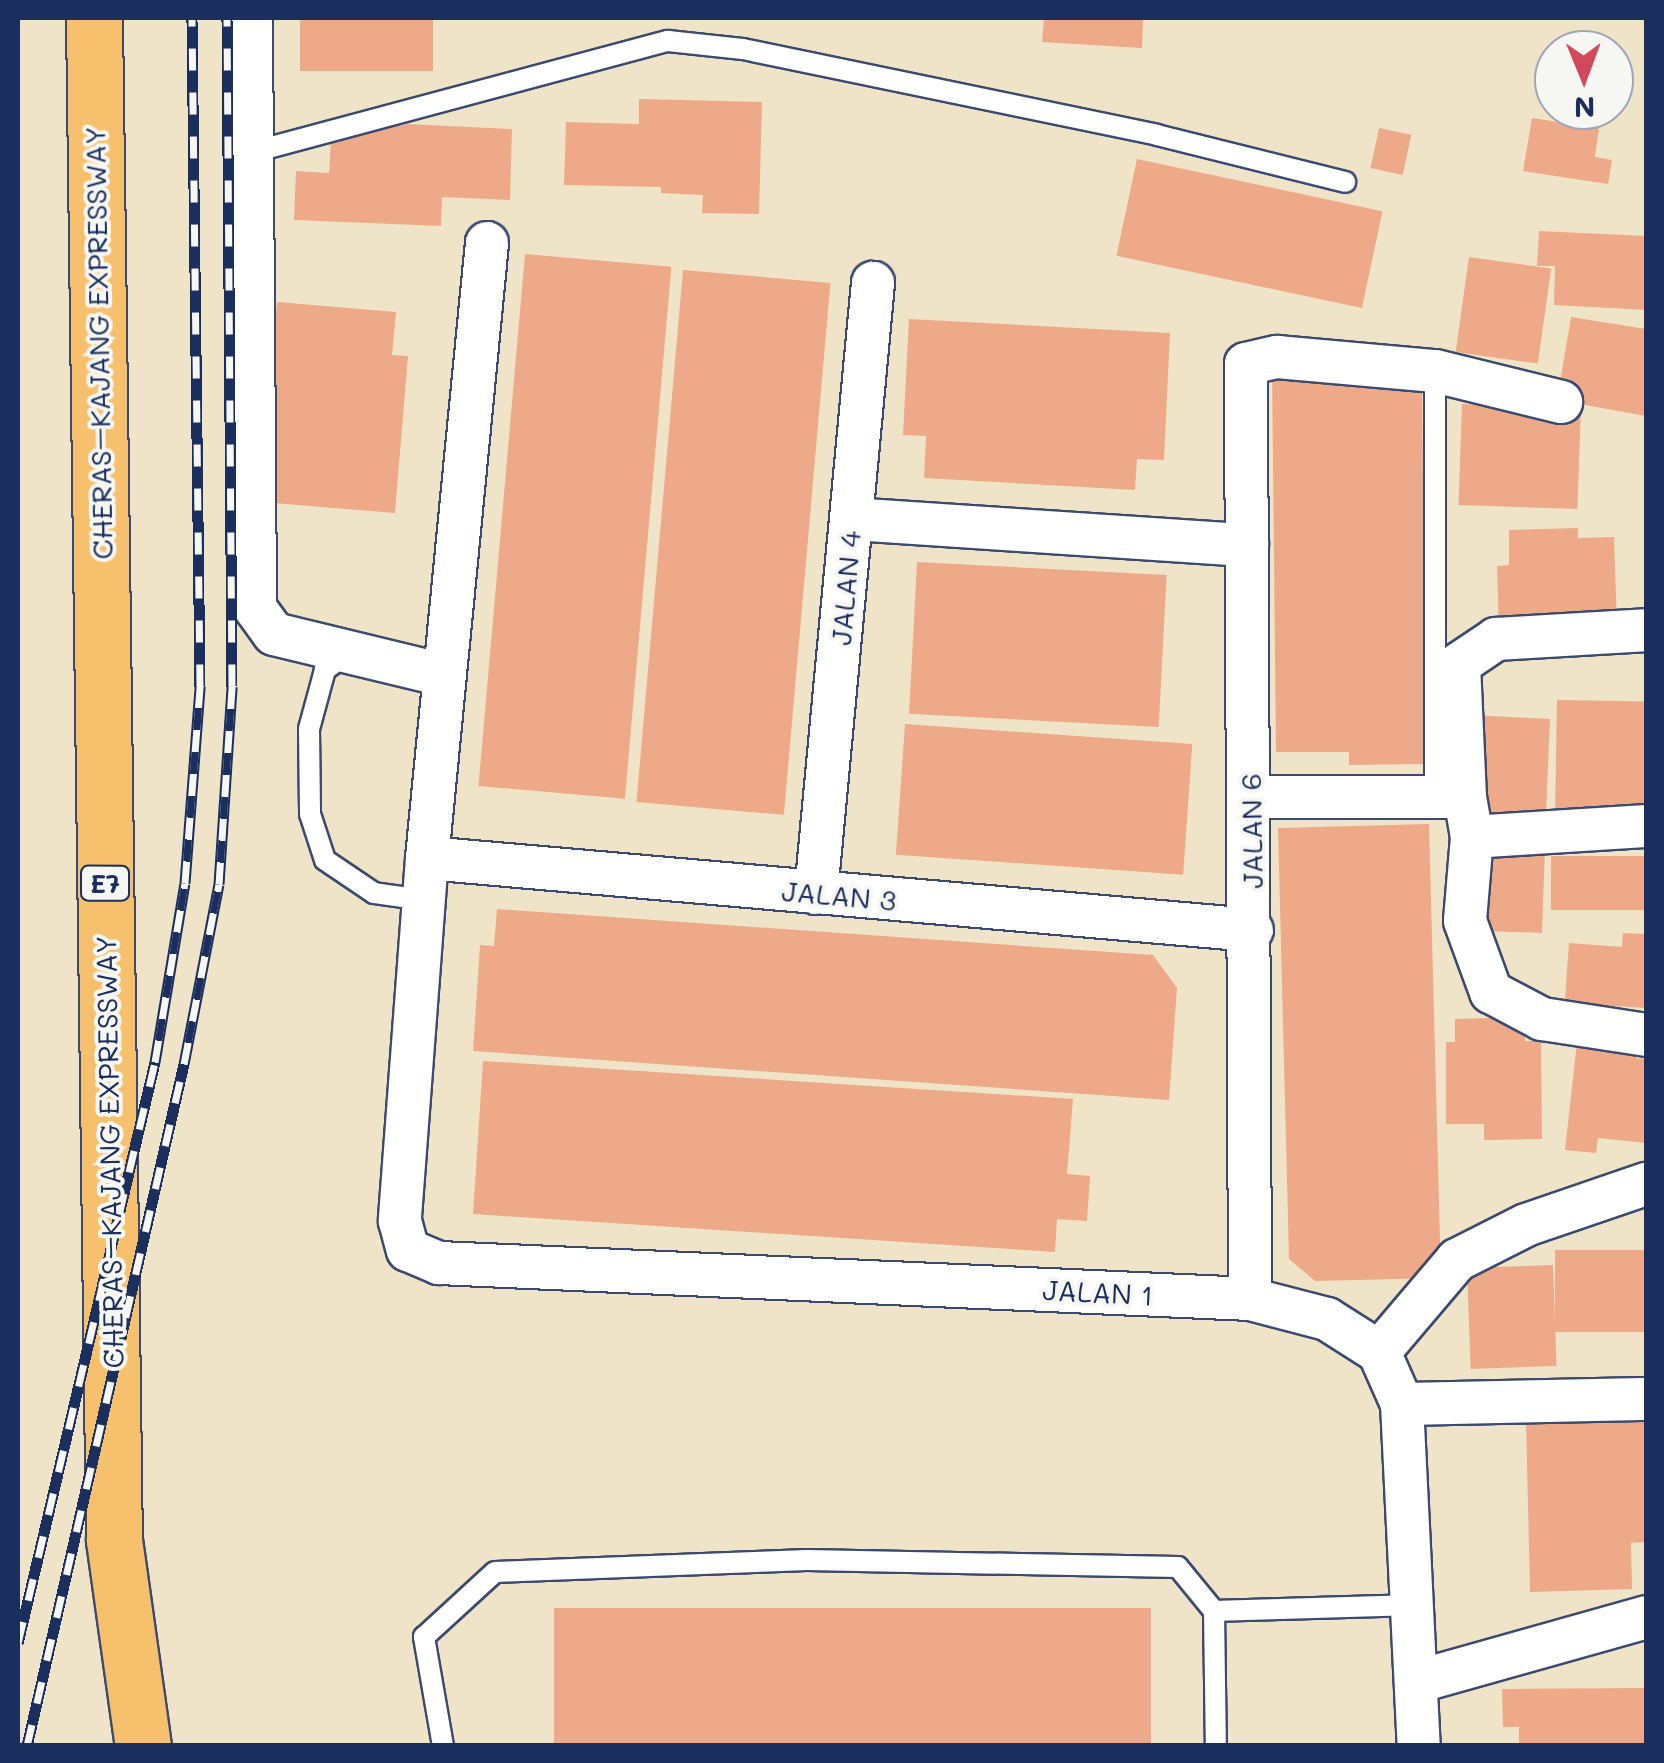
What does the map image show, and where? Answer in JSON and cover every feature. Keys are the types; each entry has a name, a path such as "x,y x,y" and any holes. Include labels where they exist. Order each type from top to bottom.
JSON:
{"highway":[{"name":"CHERAS–KAJANG EXPRESSWAY","path":"94,18 114,1540 143,1746"}],"street":[{"path":"251,18 256,608 274,634 443,675"},
{"path":"426,879 487,243"},
{"name":"JALAN 4","path":"816,893 873,283"},
{"name":"JALAN 6","path":"1250,1298 1252,930 1246,364 1277,356 1436,372"},
{"path":"1436,372 1561,402"},
{"path":"852,520 1248,545"},
{"path":"1646,630 1496,638 1459,664 1457,810 1465,920 1492,992 1542,1020 1646,1035"},
{"path":"1250,797 1646,826"},
{"name":"JALAN 3","path":"426,879 816,893 1252,930"},
{"name":"JALAN 1","path":"426,879 400,1221 408,1250 439,1262 1250,1298 1327,1319 1379,1352"},
{"path":"1419,1746 1419,1681 1402,1404 1379,1352 1457,1260 1526,1225 1646,1184"},
{"path":"1402,1404 1646,1399"},
{"path":"1419,1681 1646,1617"}],"lane":[{"path":"252,152 668,41 742,49 1138,131 1345,182"},
{"path":"1436,372 1457,810"},
{"path":"352,650 325,670 309,728 310,814 325,860 374,893 426,879"},
{"path":"444,1746 424,1637 495,1572 807,1560 1178,1567 1214,1611 1216,1746"},
{"path":"1214,1611 1414,1605"}],"building":[{"path":"300,18 433,18 433,71 300,71"},
{"path":"1044,18 1143,18 1142,48 1042,42"},
{"path":"639,99 762,102 759,214 702,213 703,195 661,193 661,187 564,185 566,122 639,124"},
{"path":"1532,118 1534,130 1599,130 1595,157 1612,160 1608,184 1523,171"},
{"path":"408,124 512,129 510,200 442,197 441,226 294,220 296,171 329,173 331,140"},
{"path":"1379,128 1411,135 1403,175 1370,168"},
{"path":"1137,159 1383,211 1362,308 1116,256"},
{"path":"1539,231 1646,236 1646,310 1554,305 1555,266 1537,266"},
{"path":"525,254 671,267 625,799 478,786"},
{"path":"1469,257 1551,269 1538,364 1456,352"},
{"path":"683,270 830,283 784,815 636,802"},
{"path":"277,302 396,312 392,355 408,356 395,513 261,502"},
{"path":"1571,317 1646,329 1646,416 1557,400"},
{"path":"909,319 1170,333 1164,460 1137,459 1135,490 924,478 926,436 903,435"},
{"path":"1272,368 1422,380 1426,764 1349,765 1349,752 1276,752"},
{"path":"1462,404 1581,408 1577,509 1458,505"},
{"path":"1578,528 1578,538 1614,537 1617,625 1499,630 1497,566 1509,565 1509,530"},
{"path":"917,562 1167,575 1159,727 909,714"},
{"path":"1557,700 1646,702 1644,824 1555,822"},
{"path":"1467,715 1550,719 1546,815 1479,812"},
{"path":"905,724 1192,744 1183,875 896,855"},
{"path":"1429,824 1441,1278 1315,1281 1289,1259 1278,828"},
{"path":"1487,846 1545,848 1542,933 1484,931"},
{"path":"1551,856 1646,856 1646,910 1551,910"},
{"path":"497,909 1153,955 1177,988 1169,1100 473,1051 480,945 494,946"},
{"path":"1623,933 1646,934 1646,1008 1615,1006 1615,1017 1564,1013 1569,943 1622,947"},
{"path":"1525,1017 1525,1041 1541,1041 1542,1139 1484,1140 1484,1124 1446,1124 1446,1042 1455,1042 1455,1019"},
{"path":"1578,1033 1638,1041 1636,1058 1646,1059 1646,1143 1598,1138 1596,1153 1565,1150"},
{"path":"483,1061 1073,1099 1067,1174 1090,1176 1087,1221 1057,1219 1055,1252 473,1214"},
{"path":"1555,1250 1646,1250 1646,1332 1555,1332"},
{"path":"1553,1265 1557,1366 1471,1369 1467,1268"},
{"path":"1646,1417 1646,1542 1631,1543 1632,1589 1530,1592 1526,1420"},
{"path":"554,1608 1151,1608 1151,1746 554,1746"},
{"path":"1646,1688 1646,1746 1519,1746 1519,1727 1503,1727 1502,1689"}],"railway":[{"path":"18,1643 155,1062 185,883 200,686 192,18"},
{"path":"27,1746 184,1064 219,884 232,686 227,18"}]}
